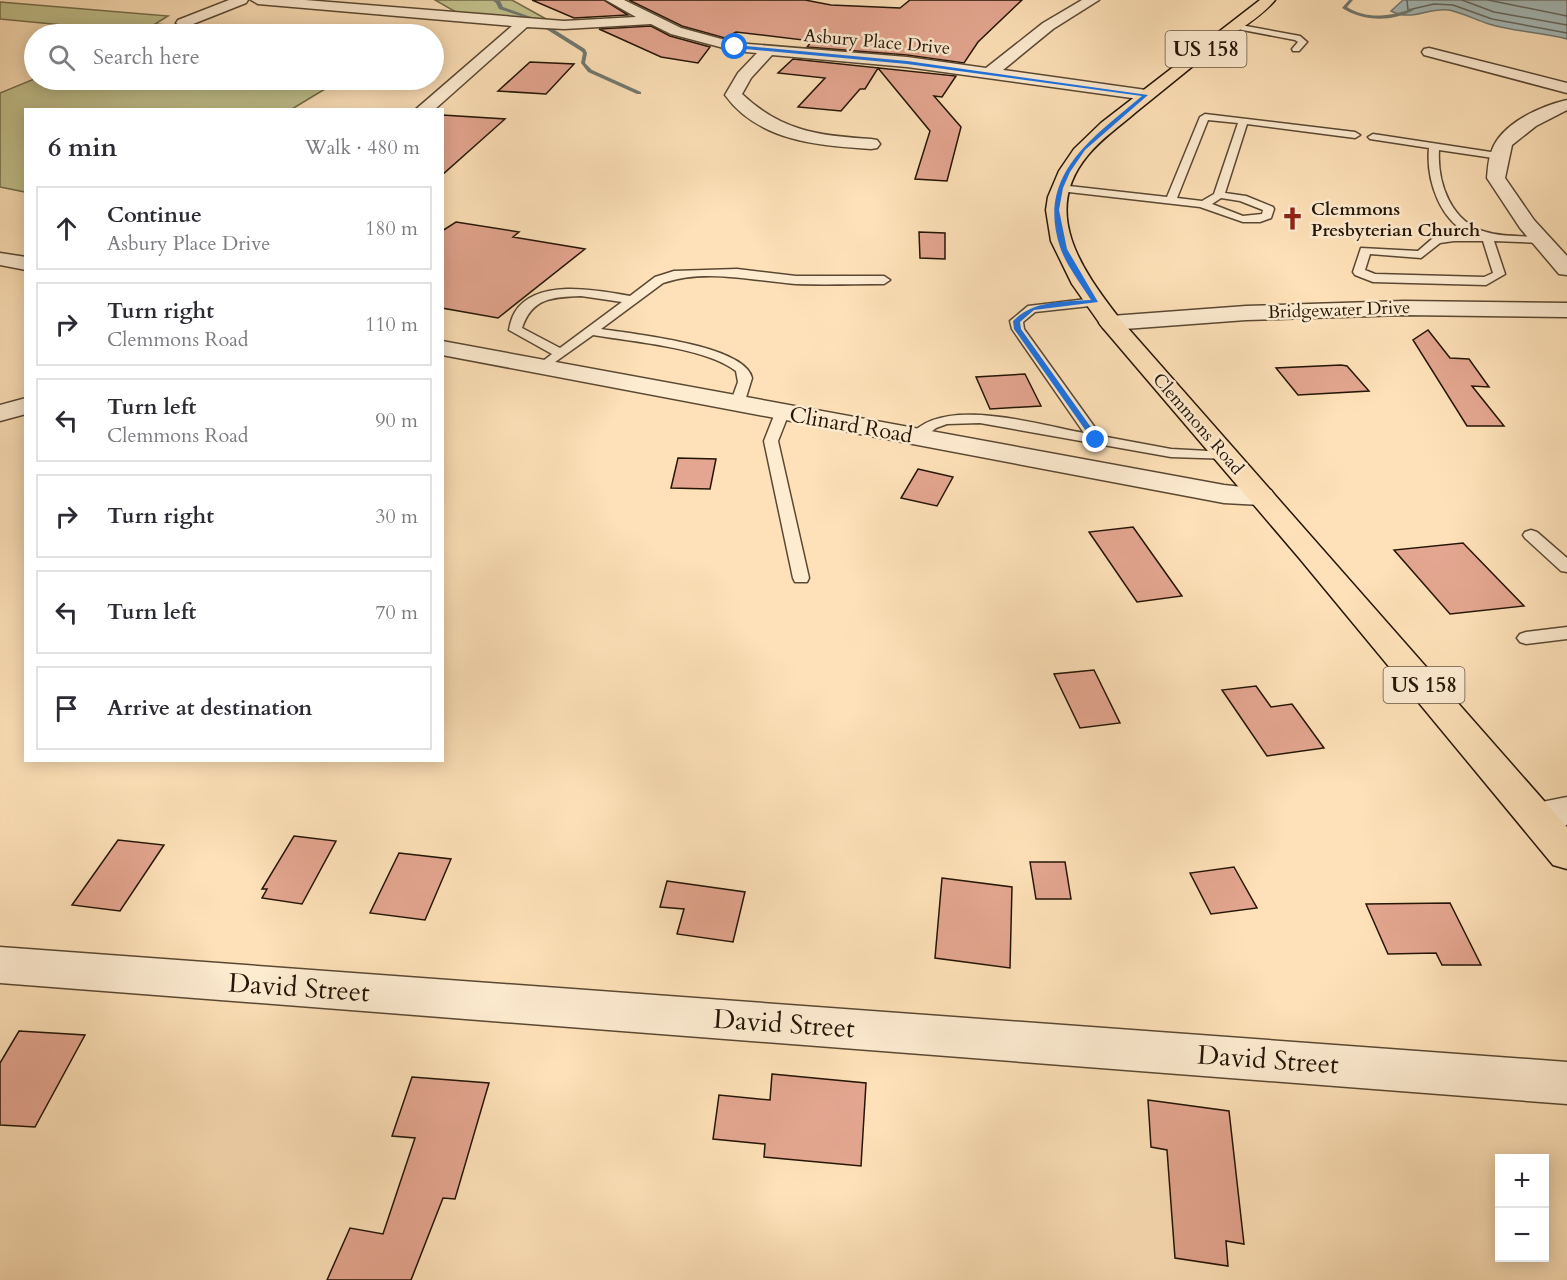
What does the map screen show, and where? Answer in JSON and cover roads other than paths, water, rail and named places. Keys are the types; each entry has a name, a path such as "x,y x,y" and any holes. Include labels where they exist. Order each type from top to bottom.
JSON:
{"main road":[{"name":"Clemmons Road","path":"1268,0 1146,96 1084,149 1060,188 1056,210 1064,249 1095,302 1111,323 1261,496 1551,814 1567,854"}],"street":[{"path":"183,23 241,0"},
{"path":"258,0 524,23 564,25 652,20"},
{"name":"Asbury Place Drive","path":"613,0 676,30 735,47 907,62 1146,96"},
{"path":"990,73 1042,30 1092,0"},
{"path":"425,108 524,23"},
{"path":"767,51 744,76 733,95 749,112 777,129 819,141 871,144"},
{"path":"1429,52 1567,88"},
{"path":"1567,105 1524,124 1501,147 1496,178 1527,224 1567,269"},
{"path":"0,259 24,264"},
{"name":"Bridgewater Drive","path":"1111,323 1246,314 1404,308 1567,310"},
{"name":"Clinard Road","path":"444,348 551,360 782,413 1224,494 1261,496"},
{"path":"0,413 24,407"},
{"name":"David Street","path":"0,965 1567,1083"}],"lane":[{"path":"1235,26 1297,38 1303,42 1296,50"},
{"path":"1171,200 1205,117 1355,135"},
{"path":"1202,204 1212,201 1219,195 1243,121"},
{"path":"1373,137 1500,156"},
{"path":"1434,146 1432,165 1449,213 1470,231 1488,238"},
{"path":"1060,188 1202,204 1245,219 1262,219 1268,216 1269,209 1259,203 1219,195"},
{"path":"1488,238 1498,274 1486,281 1373,278 1359,272 1365,250 1420,255 1437,240 1488,238 1541,240"},
{"path":"632,300 595,293 552,294 532,303 519,313 515,330 551,360 589,331 632,300 659,280 674,275 737,273 796,280 884,280"},
{"path":"1095,302 1051,305 1032,309 1016,321 1018,329 1096,440"},
{"path":"589,331 708,353 734,361 743,370 746,383 737,404"},
{"path":"782,413 771,441 801,578"},
{"path":"916,437 928,424 951,418 980,419 1171,453 1227,456"},
{"path":"1531,535 1567,567"},
{"path":"1526,639 1567,633"}],"water":[{"path":"1403,0 1567,0 1567,39 1499,27 1449,10 1434,10 1413,15 1391,11"}],"waterway":[{"path":"494,0 501,8 529,17"},
{"path":"1351,0 1344,7 1368,17 1386,17 1412,10"},
{"path":"548,28 583,50 585,53 583,63 590,71 639,93"}],"place":[{"name":"Clemmons Presbyterian Church","path":"1293,219"}]}
